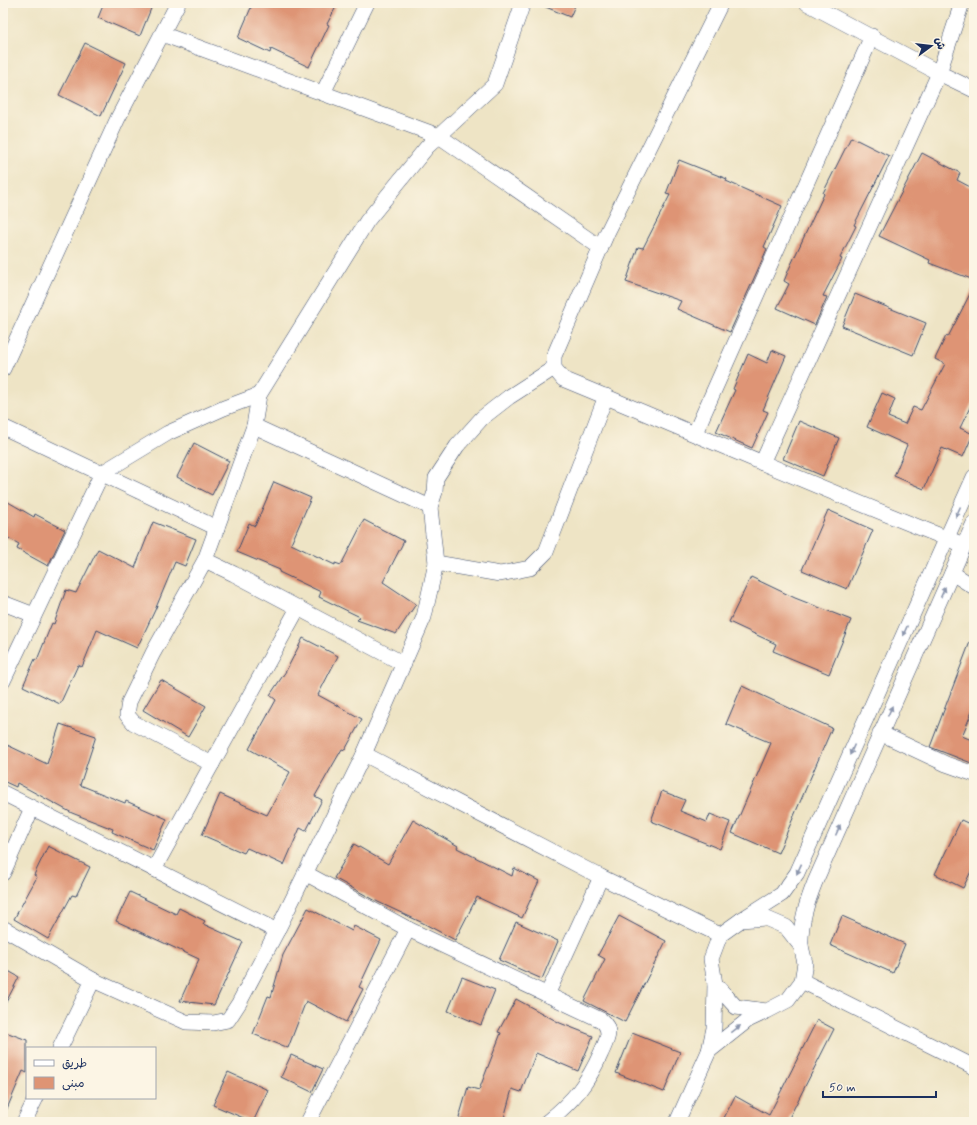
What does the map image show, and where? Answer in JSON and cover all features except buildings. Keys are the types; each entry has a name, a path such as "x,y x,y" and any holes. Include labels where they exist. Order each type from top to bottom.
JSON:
{"street":[{"path":"3,368 118,118 178,3"},
{"path":"323,93 367,3"},
{"path":"212,764 134,723 127,715 129,702 153,653 205,560 254,426 259,395 367,221 427,147 495,84 523,3"},
{"path":"722,3 601,248 554,356 554,368 563,379 695,433 762,464 964,545"},
{"path":"808,3 974,90"},
{"path":"762,464 939,73 962,3"},
{"path":"162,34 439,136 601,248"},
{"path":"695,433 872,36"},
{"path":"3,928 93,980 186,1022 214,1023 228,1020 239,1004 277,930 364,754 424,617 436,563 430,507 435,492 436,478 457,446 482,418 509,396 554,368"},
{"path":"3,682 102,473 168,433 224,408 259,395"},
{"path":"436,563 500,574 530,568 546,552 606,396"},
{"path":"254,426 430,507"},
{"path":"3,427 217,528"},
{"path":"677,1122 709,1051 714,1028 715,984 710,959 720,935 782,894 797,874 974,477"},
{"path":"709,1051 748,1020 788,1000 802,981 805,963 800,934 808,899 974,523"},
{"path":"205,560 404,664"},
{"path":"952,573 974,587"},
{"path":"3,603 34,615"},
{"path":"154,869 298,608"},
{"path":"880,733 946,764 974,774"},
{"path":"364,754 601,877 720,935"},
{"path":"3,793 277,930"},
{"path":"3,873 32,808"},
{"path":"305,873 408,929 525,983 601,1020 607,1025 609,1033 594,1069 585,1085 564,1109 547,1122"},
{"path":"547,995 601,877"},
{"path":"741,920 765,918 786,927 801,946"},
{"path":"308,1122 408,929"},
{"path":"60,1047 93,980"},
{"path":"802,981 974,1067"},
{"path":"715,984 736,1007 767,1011"},
{"path":"24,1122 36,1099"}]}
